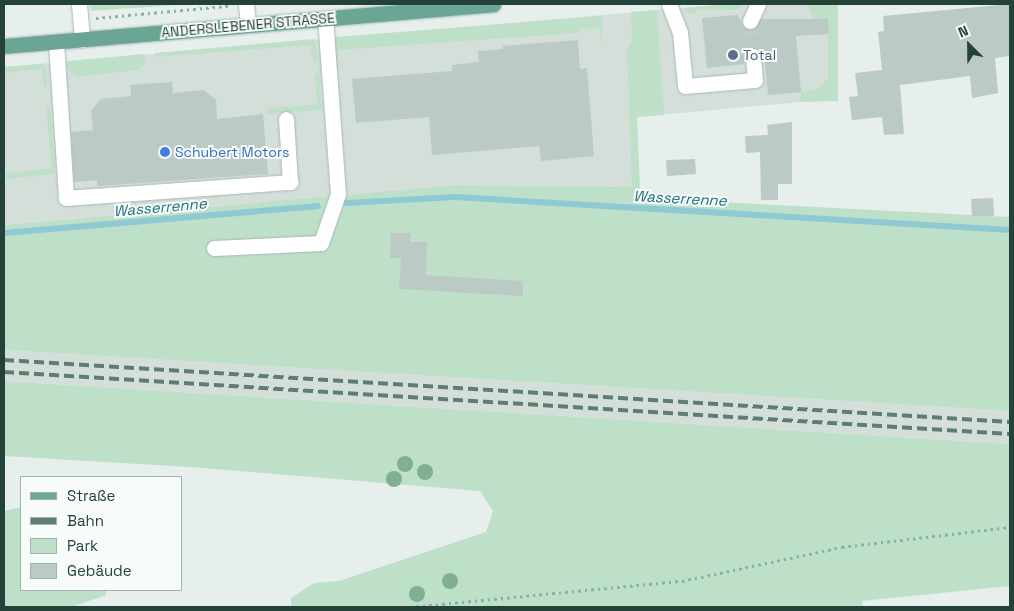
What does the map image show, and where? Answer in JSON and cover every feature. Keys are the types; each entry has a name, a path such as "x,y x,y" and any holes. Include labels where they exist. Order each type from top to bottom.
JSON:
{"main road":[{"name":"ANDERSLEBENER STRASSE","path":"4,46 325,18 412,7 493,4"}],"street":[{"path":"240,4 248,25"},
{"path":"669,4 680,32 685,86 755,80 753,56"},
{"path":"750,21 758,4"},
{"path":"79,11 82,40"},
{"path":"214,248 321,243 338,194 325,18"},
{"path":"56,42 66,198 290,182 286,119"}],"path":[{"path":"79,11 240,4"},
{"path":"410,607 682,581 842,547 1010,528"}],"shaded area":[{"path":"728,4 828,4 833,99 637,117 640,187 455,185 4,225 4,67"},
{"path":"4,350 1010,411 1010,444 4,381"}],"green space":[{"path":"90,4 192,4 91,11"},
{"path":"746,4 736,10 696,10 696,14 685,11 686,8"},
{"path":"805,4 838,4 838,101 799,102 801,92 817,89 828,79 828,19 814,20 809,7"},
{"path":"657,10 664,115 637,117 640,198 1010,217 1010,411 4,350 4,225 455,185 632,187 627,50 632,39 631,12"},
{"path":"602,16 602,44 599,28 579,29 578,33 338,50 338,68 334,68 333,41 336,37"},
{"path":"315,39 318,61 313,61 310,45 155,57 155,53"},
{"path":"144,54 145,63 139,70 76,77 67,69 69,61"},
{"path":"44,64 48,86 44,87 42,69 4,73 4,67"},
{"path":"319,72 322,110 267,114 267,108 317,105 315,75"},
{"path":"46,106 50,106 55,174 6,179 6,173 52,168"},
{"path":"4,381 1010,444 1010,586 862,601 863,607 291,607 291,598 314,583 339,581 486,532 493,511 480,491 189,467 4,456"},
{"path":"20,507 20,591 106,591 106,595 72,607 4,607 4,511"}],"building":[{"path":"1010,4 1010,56 995,58 998,93 972,98 970,76 900,85 904,134 884,135 882,117 852,120 849,97 858,96 855,73 882,70 878,32 884,31 883,16"},
{"path":"738,15 743,27 750,30 761,19 828,19 829,34 796,36 801,92 768,95 765,62 757,47 745,52 744,64 707,68 702,18"},
{"path":"578,40 580,69 587,68 594,156 541,161 539,146 432,155 429,117 356,123 352,79 452,71 452,65 479,62 478,51 503,49 503,46"},
{"path":"172,82 173,93 204,90 216,100 217,119 263,114 268,174 97,186 97,180 74,182 71,132 93,130 91,111 101,99 131,96 130,85"},
{"path":"792,122 792,184 778,184 778,200 761,200 760,152 746,153 745,136 768,135 767,125"},
{"path":"695,159 696,174 667,176 666,160"},
{"path":"993,198 994,216 972,216 971,199"},
{"path":"391,233 411,233 410,242 427,242 426,275 523,281 523,296 399,289 401,258 390,258"}],"waterway":[{"name":"Wasserrenne","path":"347,203 455,197 1010,230"},
{"name":"Wasserrenne","path":"4,233 318,206"}],"tunnel":[{"path":"750,21 753,56"}],"railway":[{"path":"4,360 1010,422"},
{"path":"4,372 1010,434"}],"place":[{"name":"Total","path":"733,55"},
{"name":"Schubert Motors","path":"165,152"}]}
